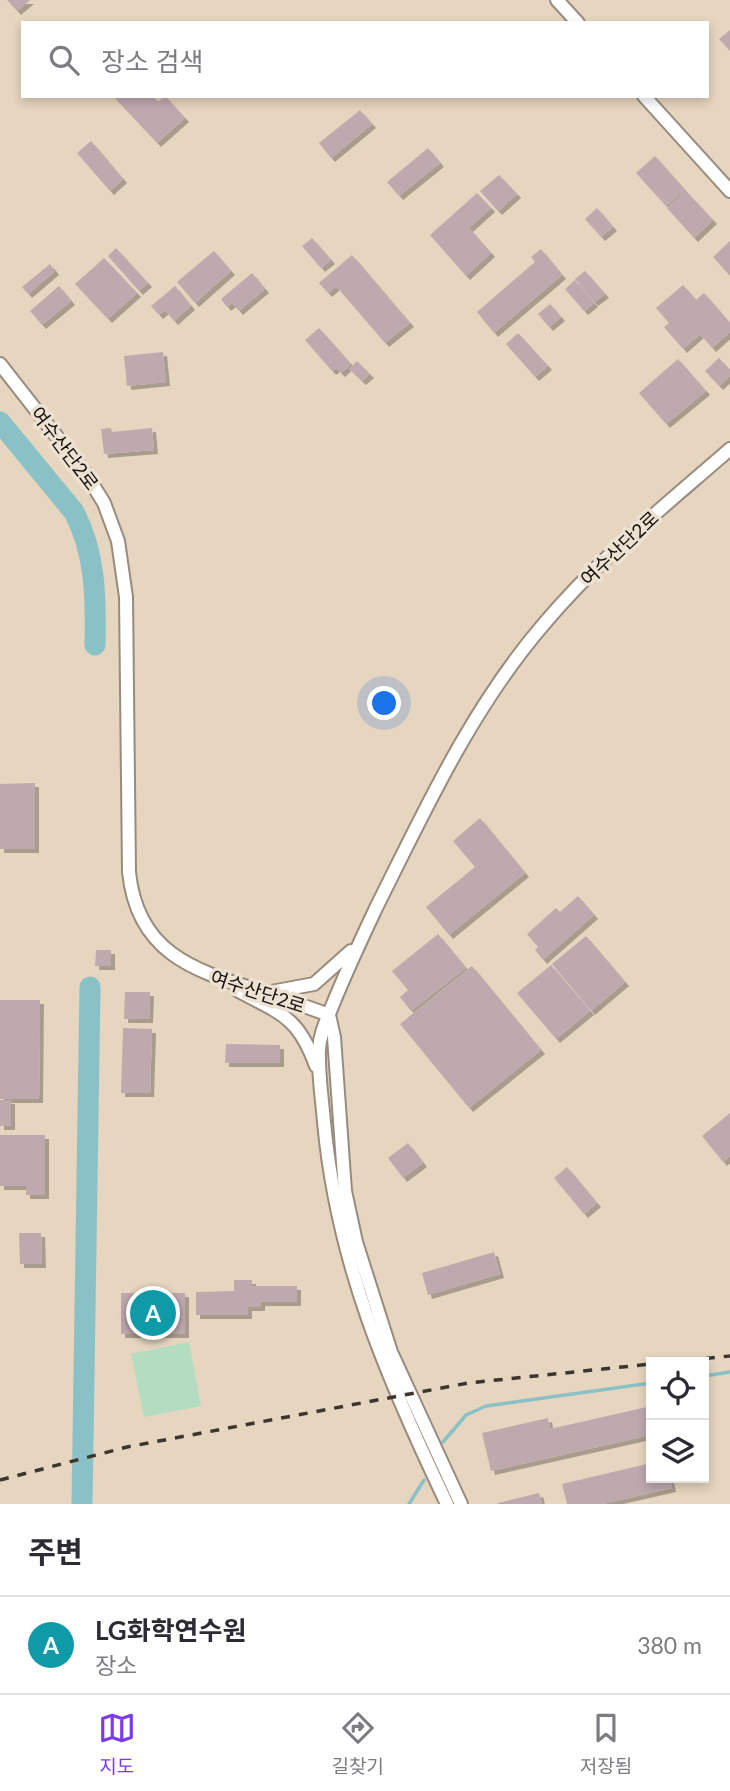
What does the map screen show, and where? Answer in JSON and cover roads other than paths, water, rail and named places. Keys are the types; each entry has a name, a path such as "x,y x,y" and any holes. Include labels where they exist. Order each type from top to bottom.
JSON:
{"street":[{"path":"557,0 576,21"},
{"path":"647,98 730,191"},
{"name":"여수산단2로","path":"0,364 86,474 104,503 118,541 126,597 129,872 137,910 150,932 168,952 190,966 223,980 329,1014 338,987 435,789 464,737 522,651 556,609 603,560 730,449"},
{"path":"265,993 314,984 333,970 360,941"},
{"path":"223,980 277,1010 293,1023 306,1040 320,1076"},
{"path":"329,1014 321,1035 320,1076 327,1158 344,1245 379,1355 447,1504"},
{"path":"329,1014 334,1037 345,1191 356,1242 391,1352 461,1504"}],"waterway":[{"path":"0,422 74,512 81,528 91,560 95,645"},
{"path":"82,1504 90,987"},
{"path":"709,1375 730,1372"},
{"path":"443,1442 466,1415 486,1406 646,1384"},
{"path":"409,1504 424,1480"}],"railway":[{"path":"709,1358 730,1356"},
{"path":"0,1480 127,1447 468,1383 646,1365"}],"place":[{"name":"LG화학연수원","path":"153,1313"}]}
